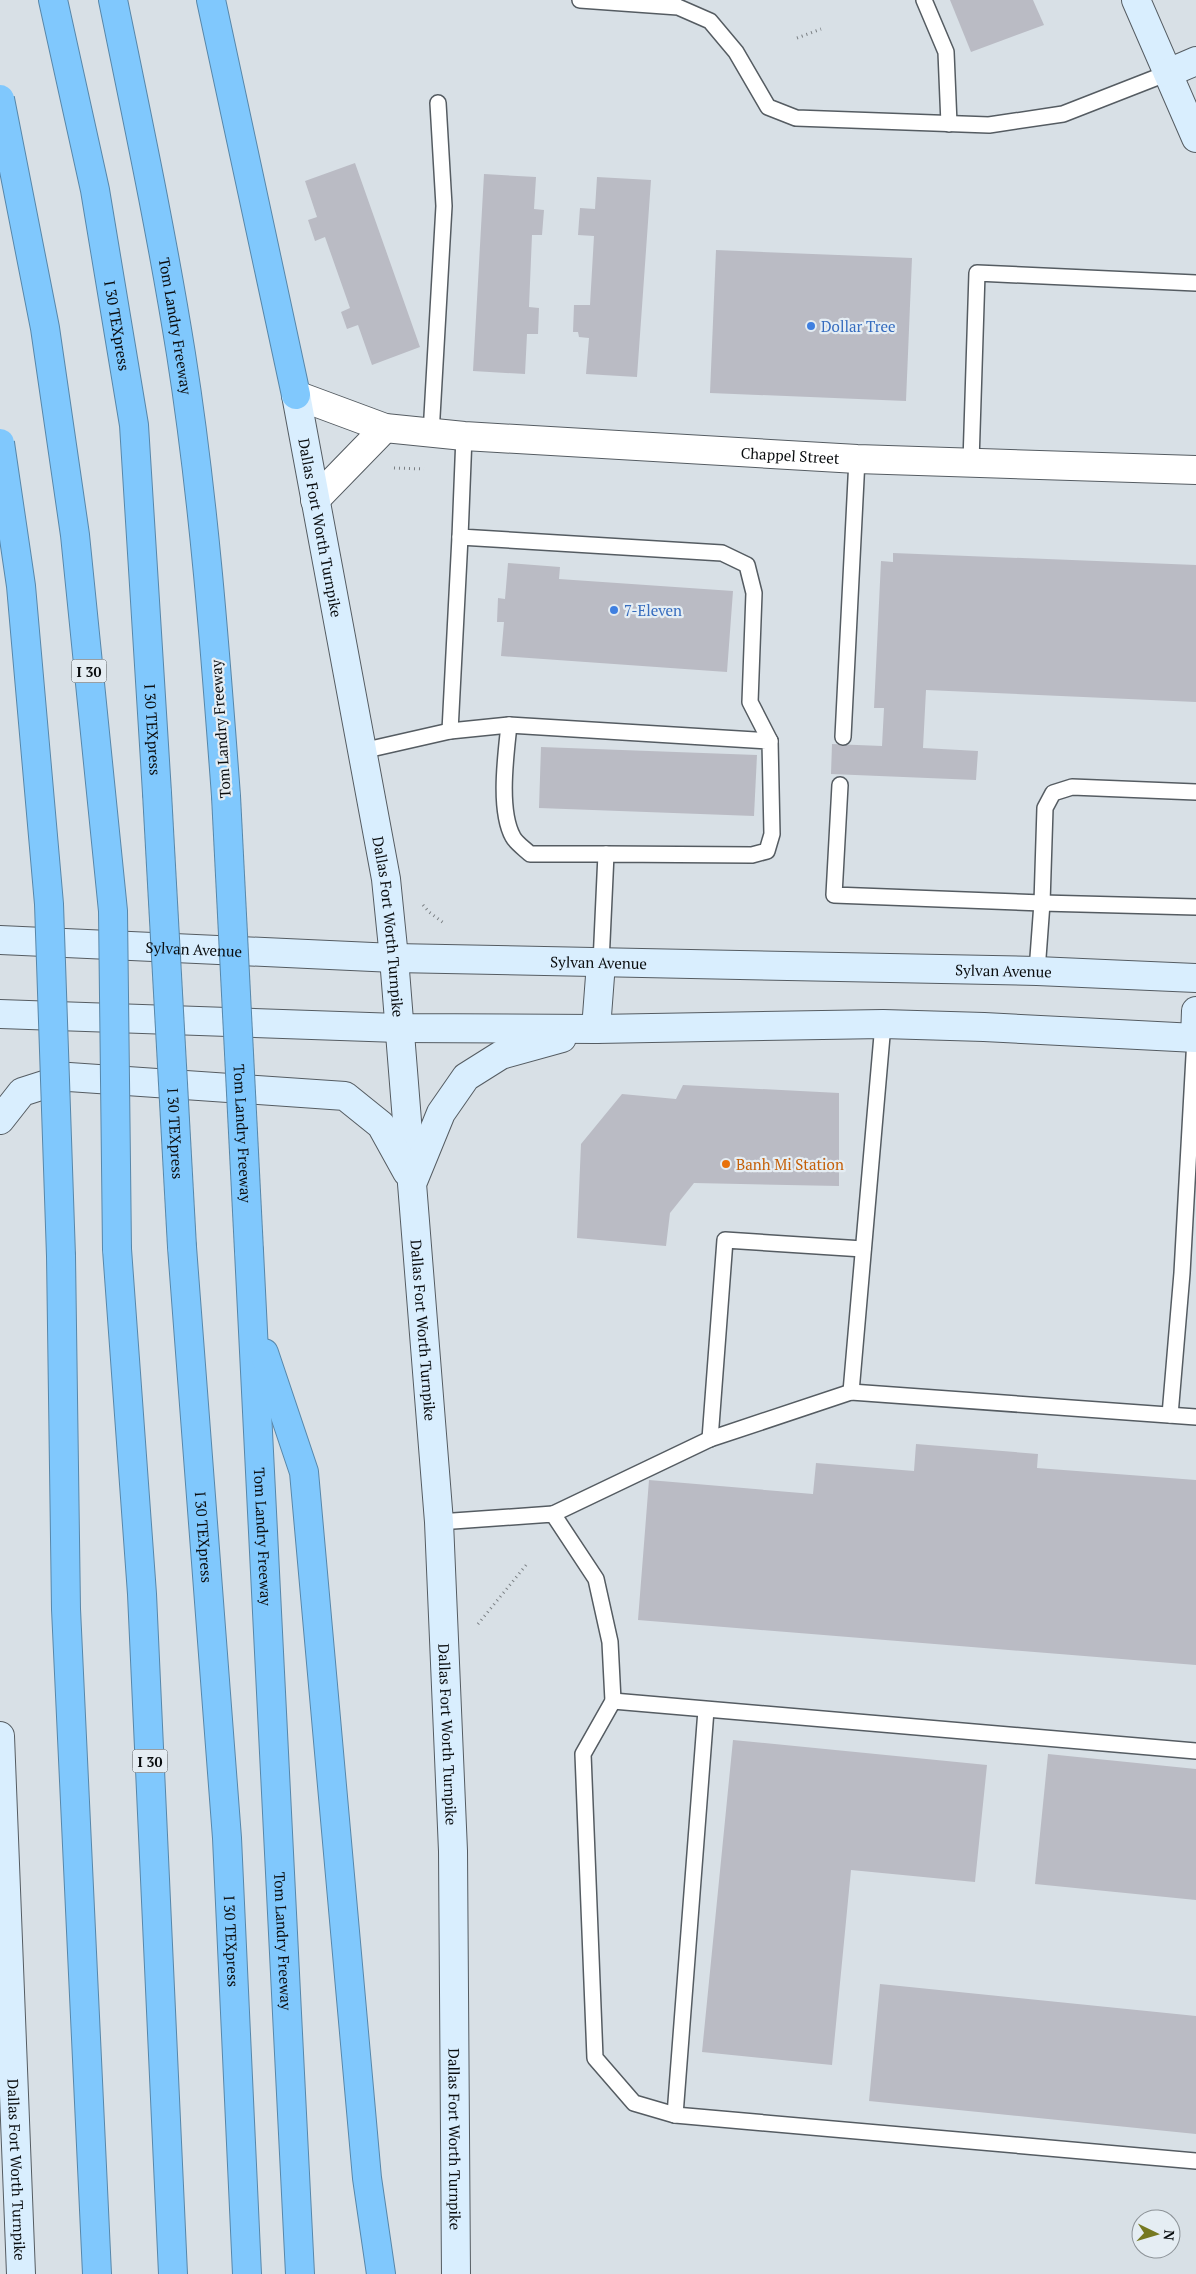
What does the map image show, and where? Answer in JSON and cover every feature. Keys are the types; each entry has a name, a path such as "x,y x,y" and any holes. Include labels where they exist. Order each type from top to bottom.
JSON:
{"highway":[{"name":"I 30 TEXpress","path":"53,0 95,190 134,425 182,1247 227,1838 246,2274"},
{"name":"Tom Landry Freeway","path":"112,0 142,140 181,354 209,568 226,796 300,2274"},
{"path":"211,0 296,395"},
{"name":"I 30","path":"0,99 45,328 75,535 113,911 117,1249 142,1594 173,2274"},
{"path":"0,443 21,586 49,904 61,1256 66,1609 97,2274"},
{"path":"253,1320 304,1472 366,2168 382,2274"}],"main road":[{"path":"1136,0 1196,138"},
{"path":"1168,73 1196,61"},
{"name":"Dallas Fort Worth Turnpike","path":"296,395 386,879 394,958 398,1028 439,1522 452,1851 456,2274"},
{"name":"Sylvan Avenue","path":"0,940 394,958 1037,971 1196,978"},
{"path":"596,1029 601,963"},
{"path":"0,1014 398,1028 596,1029 883,1024 984,1027 1196,1038 1196,1011"},
{"path":"412,1182 441,1113 466,1077 501,1055 596,1029"},
{"path":"0,1120 22,1092 69,1077 345,1096 382,1125 412,1182"},
{"name":"Dallas Fort Worth Turnpike","path":"0,1736 21,2274"}],"street":[{"name":"Chappel Street","path":"296,395 385,428 431,434 857,459 1196,470"},
{"path":"315,500 385,428"}],"lane":[{"path":"580,0 678,7 710,22 736,52 768,108 796,118 989,125 1063,114 1168,73"},
{"path":"924,0 946,52 950,124"},
{"path":"431,434 444,206 438,103"},
{"path":"971,462 977,273 1196,283"},
{"path":"450,731 464,436"},
{"path":"842,737 857,459"},
{"path":"460,537 722,553 747,565 754,593 750,702 770,741 772,834 767,850 752,855 530,854 513,838 508,816 503,777 509,724"},
{"path":"362,751 450,731 509,724 770,741"},
{"path":"840,785 834,895 1196,907"},
{"path":"1037,971 1042,902 1045,808 1054,792 1072,787 1196,792"},
{"path":"601,963 606,854"},
{"path":"850,1392 883,1024"},
{"path":"1170,1415 1189,1274 1196,1038"},
{"path":"710,1439 725,1240 863,1249"},
{"path":"439,1522 553,1514 710,1439 850,1392 1196,1417"},
{"path":"553,1514 596,1579 610,1642 613,1702 583,1754 595,2058 634,2103 675,2116 1196,2161"},
{"path":"613,1702 1196,1751"},
{"path":"675,2116 706,1710"}],"path":[{"path":"797,38 821,29"},
{"path":"420,901 429,912 453,927"}],"building":[{"path":"950,0 1033,0 1044,25 971,52"},
{"path":"355,163 420,347 372,365 358,325 347,329 341,312 350,308 325,237 315,241 308,220 317,217 305,181"},
{"path":"484,174 536,177 534,209 544,210 542,235 532,235 529,307 539,308 538,334 527,334 525,374 473,371"},
{"path":"597,177 651,180 637,377 586,374 589,338 579,337 578,332 573,332 574,305 590,305 594,236 578,235 580,208 595,209"},
{"name":"Dollar Tree","path":"716,250 912,258 906,401 710,393"},
{"path":"893,553 1196,565 1196,702 926,690 923,748 978,751 976,780 831,774 832,744 882,746 884,708 874,708 881,561 893,562"},
{"name":"7-Eleven","path":"508,563 560,567 559,579 733,591 727,672 501,656 504,622 497,622 498,598 505,599"},
{"path":"541,747 757,755 754,816 539,808"},
{"path":"683,1085 839,1093 839,1186 694,1183 670,1213 666,1246 577,1238 581,1144 622,1094 676,1099"},
{"path":"916,1444 1038,1454 1037,1468 1196,1480 1196,1665 638,1620 649,1480 813,1494 816,1463 914,1471"},
{"path":"733,1740 987,1765 975,1882 851,1870 832,2065 702,2052"},
{"path":"1048,1754 1196,1769 1196,1900 1035,1884"},
{"path":"880,1984 1196,2016 1196,2134 869,2101"}],"place":[{"name":"Dollar Tree","path":"811,326"},
{"name":"7-Eleven","path":"614,610"},
{"name":"Banh Mi Station","path":"726,1164"}]}
